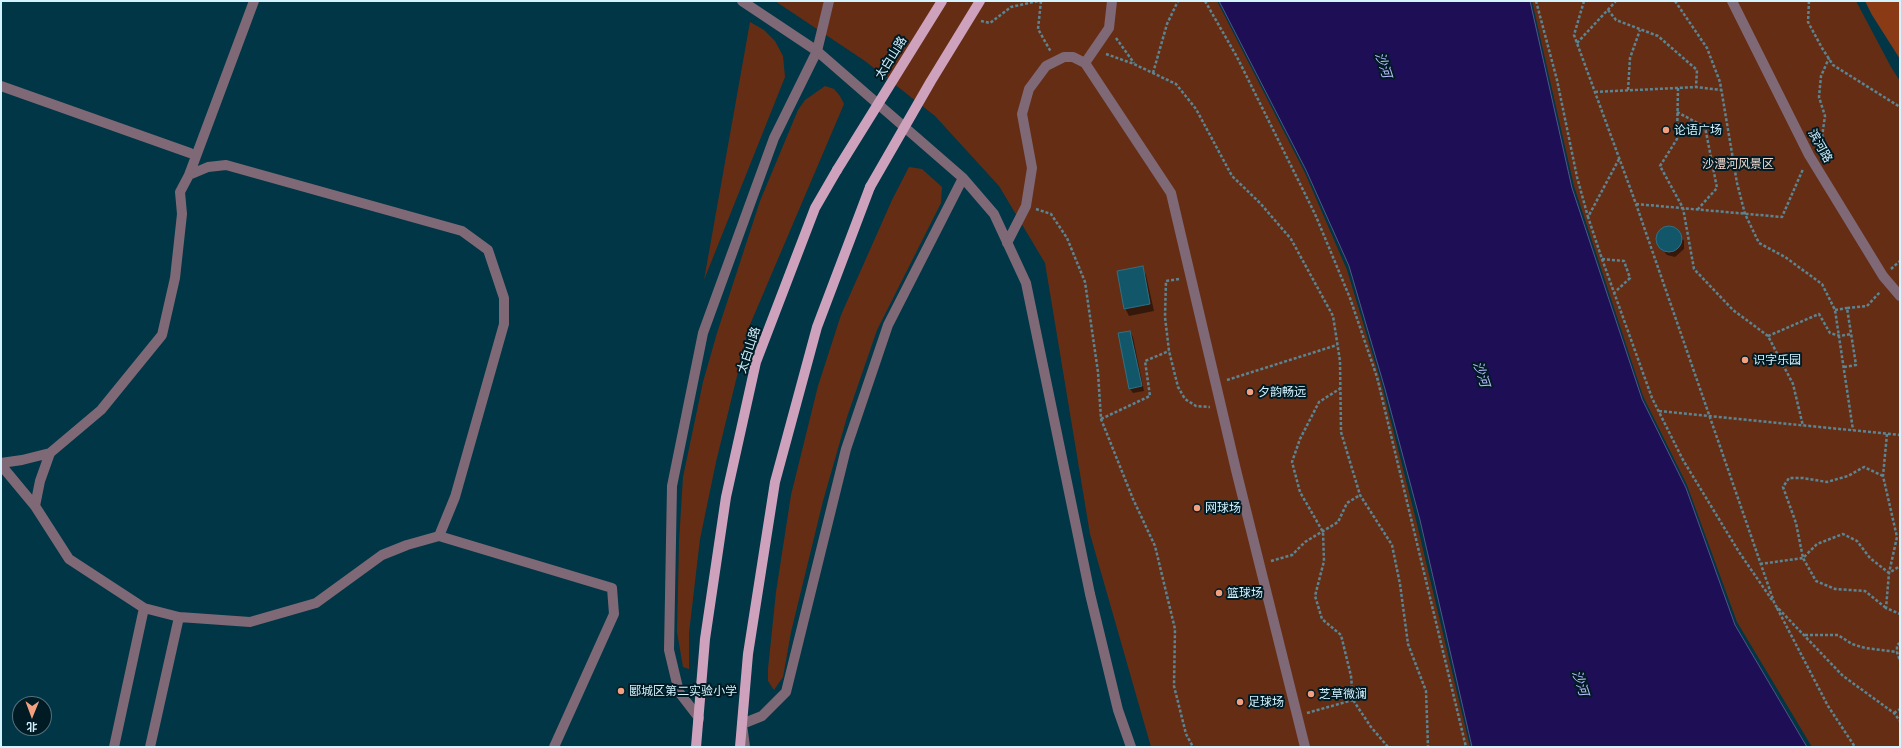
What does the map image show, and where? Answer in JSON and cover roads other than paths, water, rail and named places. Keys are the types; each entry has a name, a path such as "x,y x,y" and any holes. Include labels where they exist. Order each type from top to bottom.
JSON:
{"main road":[{"name":"太白山路","path":"696,747 705,639 726,497 756,362 815,208 942,1"},
{"path":"740,747 748,654 775,482 817,328 870,187 980,1"}],"street":[{"path":"254,1 189,175 180,192 182,214 175,278 162,334 101,410 50,453 1,464 35,506 69,559 144,608 179,617 250,622 316,603 382,555 407,545 439,536 612,588 614,614 554,747"},
{"path":"742,1 816,51 963,178 994,214 1026,283 1090,594 1118,710 1131,747"},
{"path":"693,747 699,718 679,692 669,650 672,486 703,333 774,138 816,51 829,1"},
{"path":"1085,63 1108,28 1112,1"},
{"name":"滨河路","path":"1732,1 1809,155 1848,221 1889,283 1900,296"},
{"path":"1007,243 1026,206 1032,168 1022,114 1029,89 1046,66 1064,57 1073,56 1085,63 1172,193 1221,407 1305,747"},
{"path":"1,86 190,153"},
{"path":"189,175 208,167 226,165 462,231 488,250 504,298 504,324 455,497 439,536"},
{"path":"745,747 742,724 762,716 786,692 846,449 888,325 963,178"},
{"path":"35,506 40,481 50,453"},
{"path":"114,747 144,608"},
{"path":"150,747 179,617"}],"water":[{"name":"沙河","path":"1219,1 1530,1 1572,188 1642,399 1686,488 1735,625 1807,747 1472,747 1420,520 1385,389 1349,266 1306,170"}],"place":[{"name":"论语广场","path":"1666,130"},
{"name":"识字乐园","path":"1745,360"},
{"name":"夕韵畅远","path":"1250,392"},
{"name":"网球场","path":"1197,508"},
{"name":"篮球场","path":"1219,593"},
{"name":"郾城区第二实验小学","path":"621,691"},
{"name":"芝草微澜","path":"1311,694"},
{"name":"足球场","path":"1240,702"}],"park label":[{"name":"沙澧河风景区","path":"1738,164"}]}
